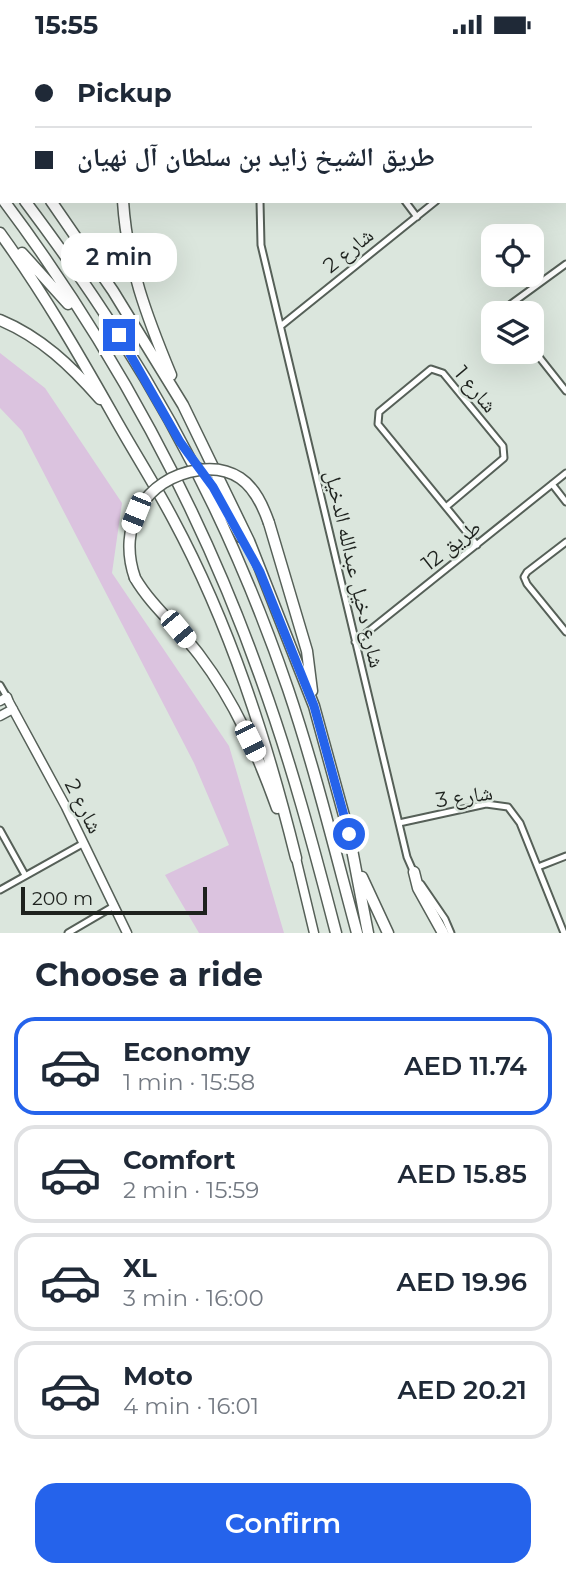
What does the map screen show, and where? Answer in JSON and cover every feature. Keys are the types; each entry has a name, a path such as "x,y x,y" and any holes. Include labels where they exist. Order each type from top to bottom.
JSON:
{"highway":[{"path":"5,203 53,270 143,419 224,582 278,726 336,933"},
{"path":"26,203 119,335 180,442 220,522 288,688 357,933"},
{"path":"52,203 113,291 183,405"},
{"path":"123,203 137,288 183,405 249,541 314,706 356,863 368,933"},
{"path":"0,231 85,323"},
{"path":"0,231 93,376 174,520 209,595 257,719 296,858"},
{"path":"0,320 22,330 57,355 83,379 111,412"},
{"path":"180,442 213,487 260,572"},
{"path":"296,858 261,764 231,703 201,657 135,578 129,554 131,526 153,490 177,475 205,469 231,474 252,489 269,523 307,651 314,706"},
{"path":"356,863 388,933"},
{"path":"414,872 418,888 443,933"}],"street":[{"name":"شارع دخيل عبدالله الدخيل","path":"260,203 261,245 399,823 414,872 451,933"},
{"path":"406,203 417,217"},
{"name":"شارع 2","path":"282,325 434,203"},
{"path":"515,301 566,264"},
{"path":"544,363 566,391"},
{"name":"شارع 1","path":"446,507 504,458 505,453 503,446 443,373 431,369 379,412 377,421 446,507 477,545"},
{"name":"طريق 12","path":"355,642 566,473"},
{"path":"552,484 566,502"},
{"path":"566,542 524,577 525,582 566,632"},
{"path":"0,685 3,699"},
{"name":"شارع 2","path":"3,699 13,709 84,843 127,933"},
{"path":"0,716 13,709"},
{"name":"شارع 3","path":"399,823 486,804 509,807 517,817 565,933"},
{"path":"0,830 25,875"},
{"path":"0,890 84,843"},
{"path":"538,866 566,856"},
{"path":"296,858 314,933"},
{"path":"68,933 114,906"}],"shaded area":[{"path":"0,353 45,388 122,503 112,573 229,746 284,933 199,933 165,875 229,845 194,763 22,431 0,408"}],"route":[{"path":"119,335 180,442 213,487 260,572 314,706 349,834"}]}
